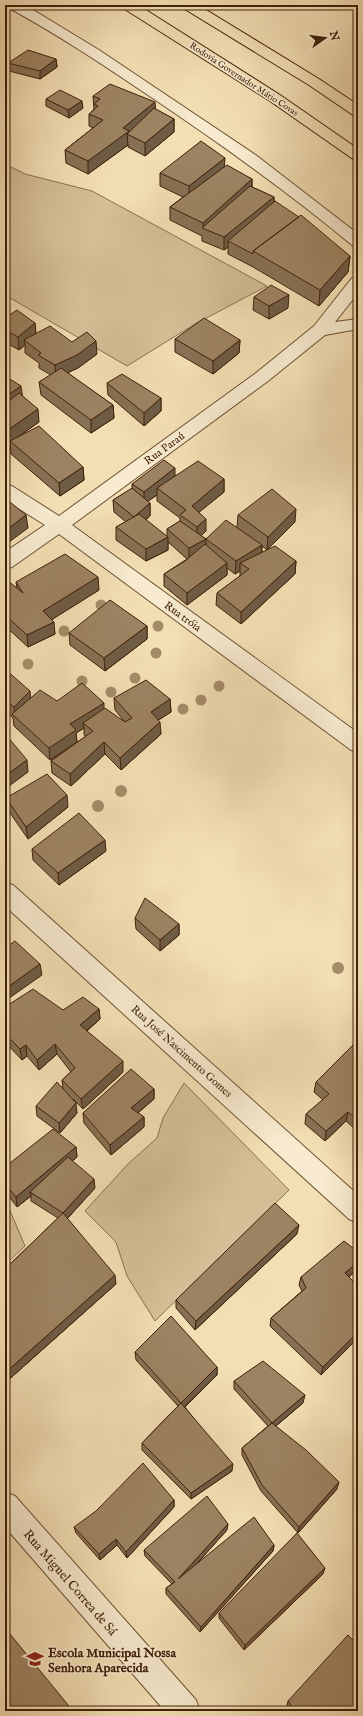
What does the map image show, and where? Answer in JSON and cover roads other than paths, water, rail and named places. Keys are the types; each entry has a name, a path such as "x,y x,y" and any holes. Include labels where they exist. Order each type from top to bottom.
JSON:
{"highway":[{"name":"Rodovia Governador Mário Covas","path":"128,5 275,98 358,156"},
{"path":"188,5 314,82 358,112"}],"street":[{"path":"14,5 101,58 178,108 272,175 358,242"},
{"name":"Rua Paraú","path":"5,562 59,525 262,377 320,330 358,282"},
{"path":"320,330 358,324"},
{"name":"Rua tróia","path":"5,490 59,525 358,744"},
{"name":"Rua José Nascimento Gomes","path":"5,892 358,1211"},
{"name":"Rua Miguel Correa de Sá","path":"5,1506 186,1711"}],"place":[{"name":"Escola Municipal Nossa Senhora Aparecida","path":"35,1659"}]}
